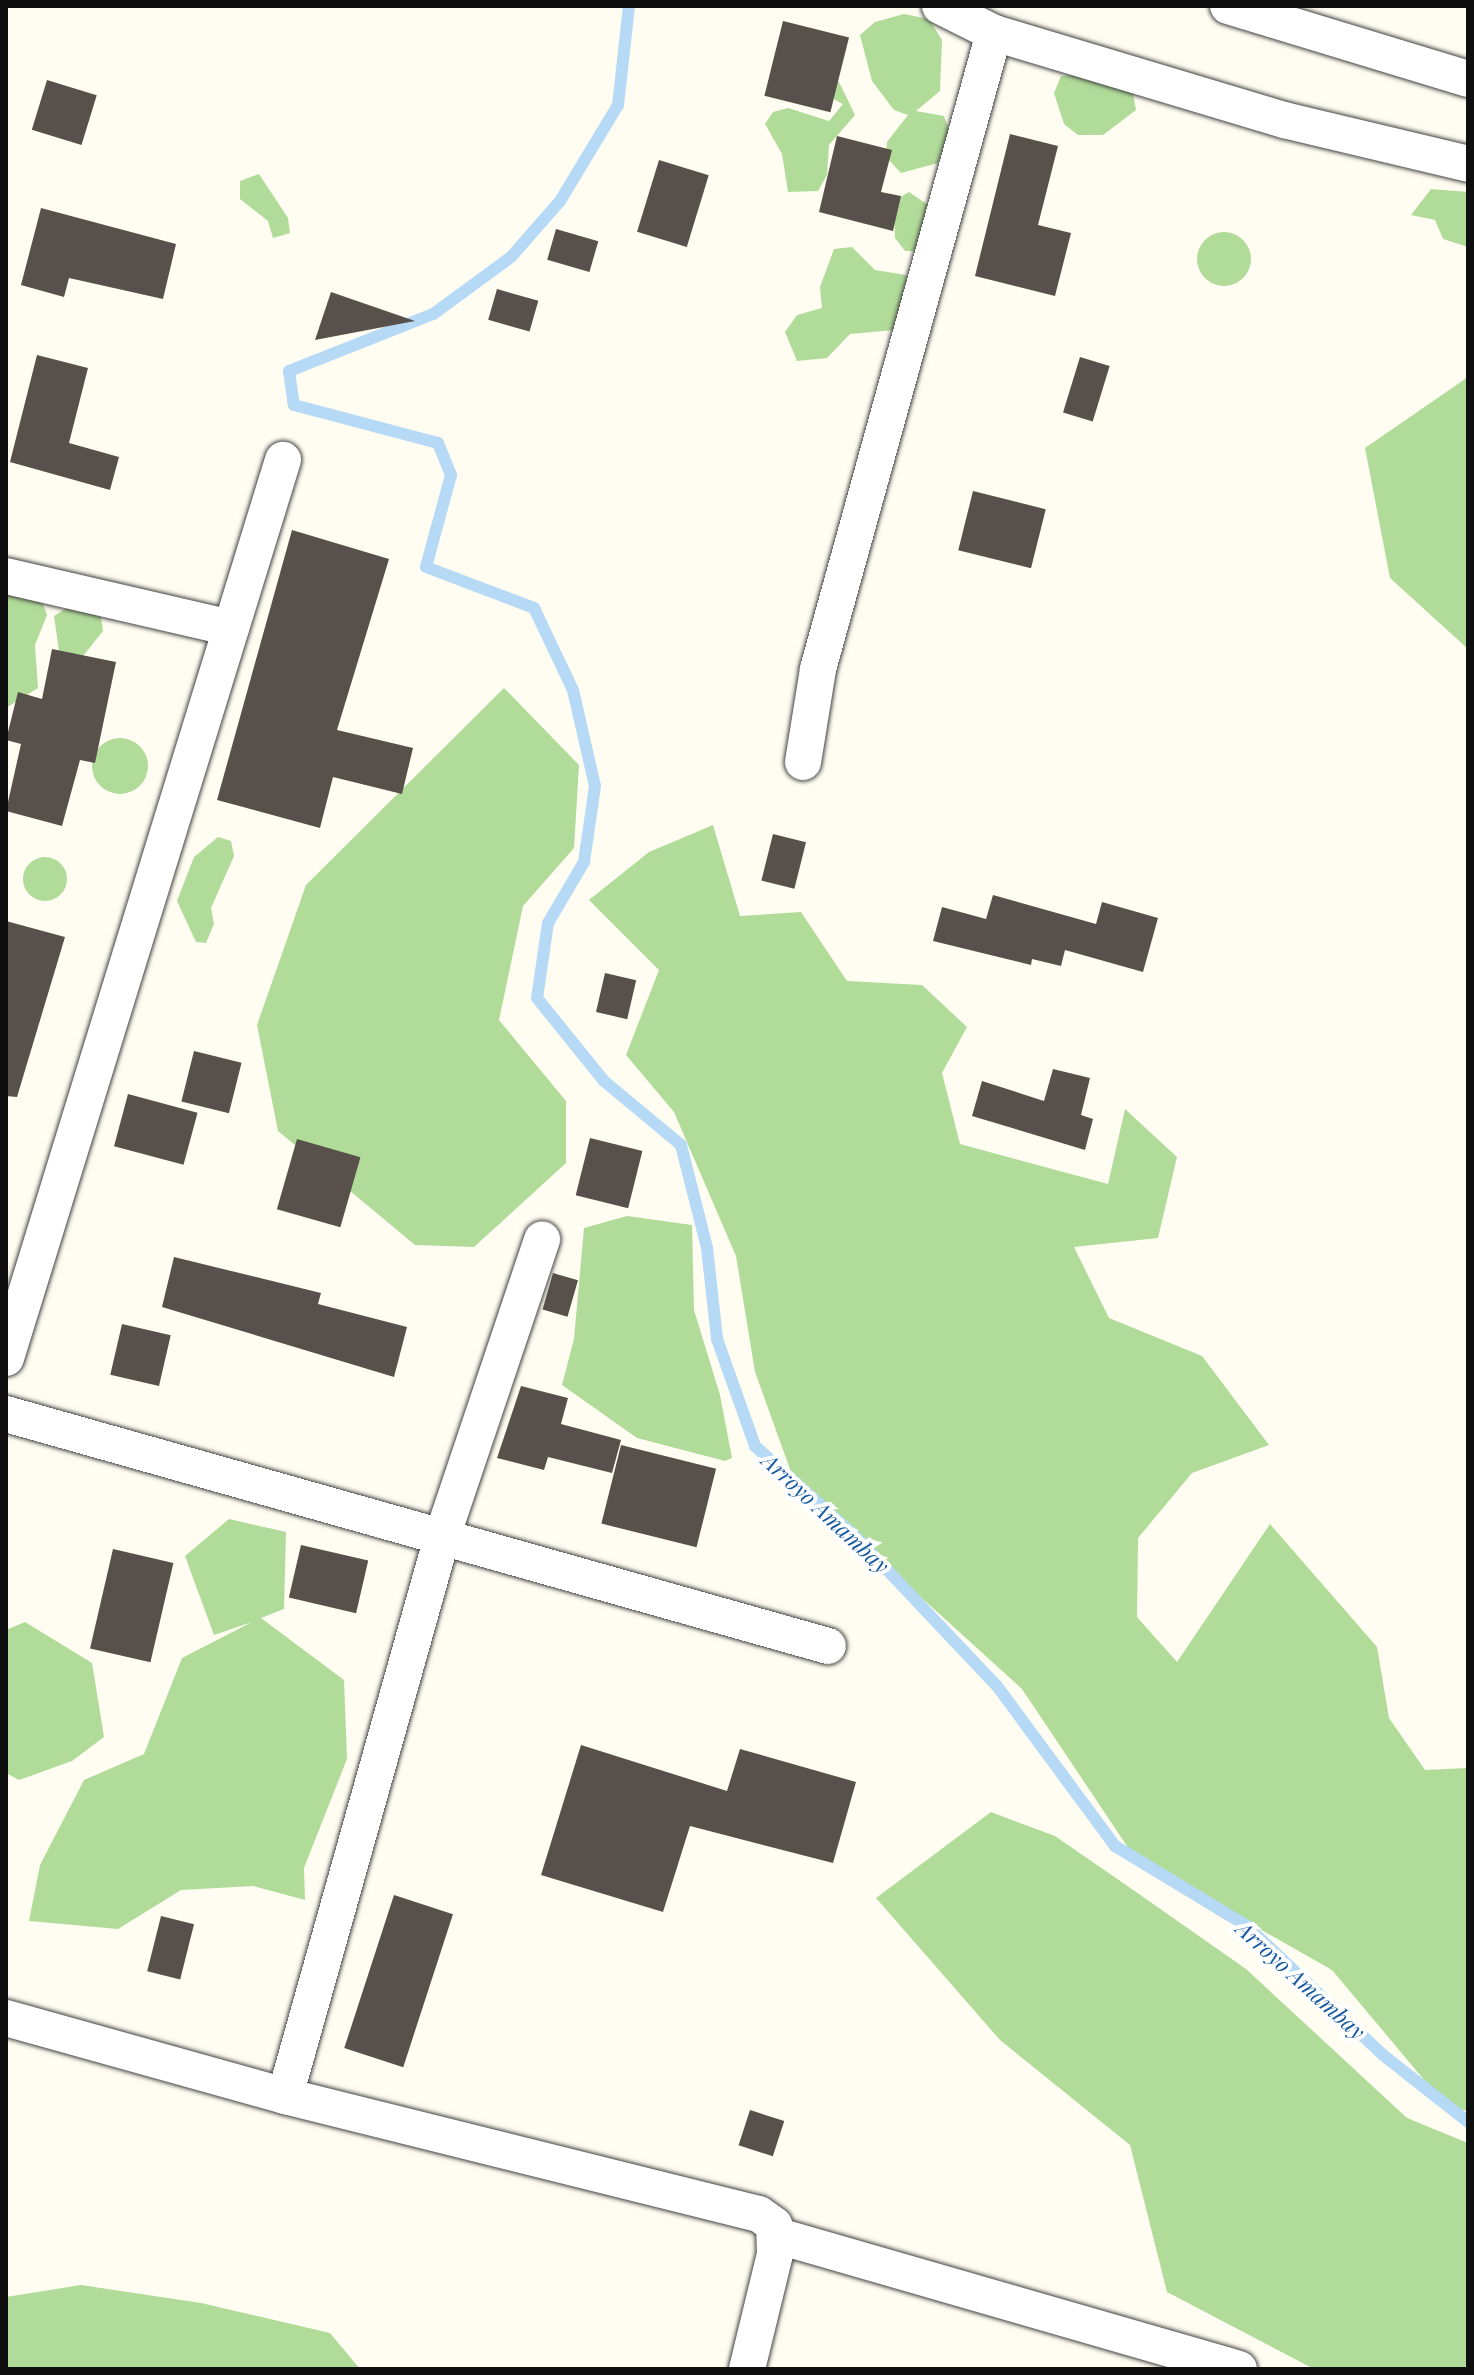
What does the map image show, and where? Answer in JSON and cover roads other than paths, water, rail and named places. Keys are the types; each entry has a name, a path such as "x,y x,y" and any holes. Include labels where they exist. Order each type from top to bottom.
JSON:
{"street":[{"path":"940,6 994,33 1284,120 1468,164"},
{"path":"1228,6 1468,79"},
{"path":"803,762 818,669 994,33"},
{"path":"6,1358 283,460"},
{"path":"6,576 231,628"},
{"path":"285,2096 442,1537 542,1239"},
{"path":"6,1414 828,1646"},
{"path":"6,2018 285,2096 759,2214 775,2235 1239,2369"},
{"path":"747,2369 775,2235"}],"waterway":[{"name":"Arroyo Amambay","path":"629,6 618,105 560,201 511,257 433,314 289,371 294,405 438,443 451,475 426,567 534,608 573,690 595,786 584,862 548,923 537,998 604,1081 681,1145 707,1248 717,1339 755,1446 855,1536 997,1686 1115,1846 1247,1926 1383,2055 1468,2122"}]}
